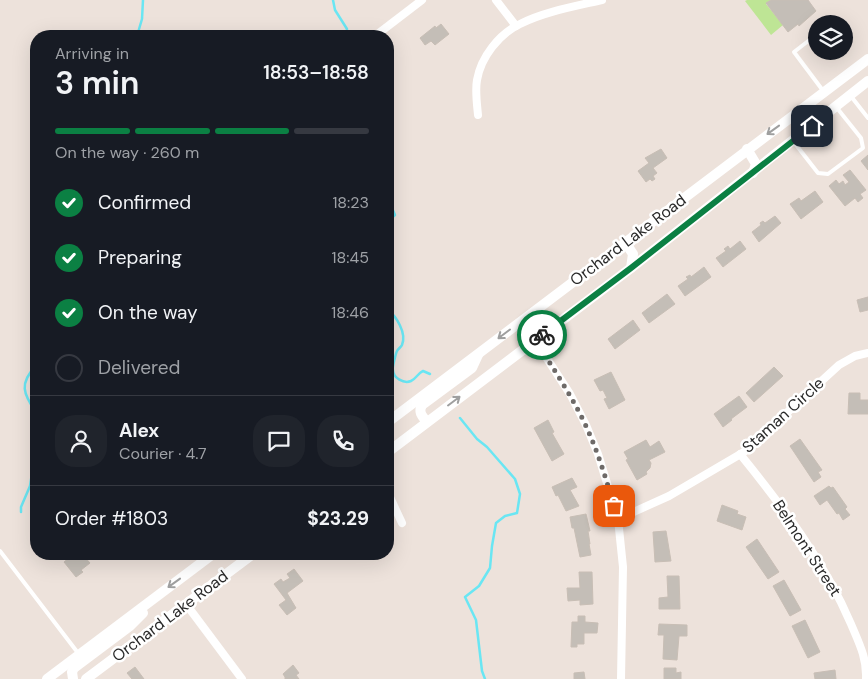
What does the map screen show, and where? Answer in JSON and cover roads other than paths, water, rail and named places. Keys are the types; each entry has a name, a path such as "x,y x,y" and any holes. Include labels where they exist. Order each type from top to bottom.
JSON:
{"main road":[{"name":"Orchard Lake Road","path":"394,417 868,59"},
{"name":"Orchard Lake Road","path":"394,447 631,268 868,81"},
{"path":"827,90 838,105"},
{"path":"747,149 756,164 753,173"},
{"path":"626,242 633,254 631,268"},
{"path":"427,422 421,415 420,409 422,405 472,368 480,352"},
{"name":"Orchard Lake Road","path":"47,679 205,560"},
{"name":"Orchard Lake Road","path":"86,679 244,560"},
{"path":"73,679 72,672 74,668 130,626 144,612 152,600"}],"street":[{"path":"383,30 422,0"},
{"path":"496,0 516,26"},
{"path":"478,115 476,83 480,69 490,50 507,33 516,26 540,16 602,0"},
{"path":"535,340 570,394 586,425 598,454 618,519 623,567 621,679"},
{"name":"Staman Circle","path":"618,519 669,496 740,454 765,434 838,365 855,356 868,353"},
{"name":"Belmont Street","path":"740,454 787,514 822,567 839,597 865,657 866,679"},
{"path":"394,507 402,524"},
{"path":"186,604 242,679"}],"lane":[{"path":"808,41 794,52 827,90"},
{"path":"850,95 868,118"},
{"path":"793,141 818,173 828,174 863,148 861,138 838,105"},
{"path":"0,551 80,655"}],"waterway":[{"path":"139,30 142,19 143,0"},
{"path":"333,0 335,10 347,30"},
{"path":"394,316 403,335 402,345 397,351 394,364"},
{"path":"394,374 402,381 408,382 423,371 430,374"},
{"path":"30,374 25,383 26,394 30,403"},
{"path":"460,418 515,479 520,494 517,513 505,516 496,523 490,568 479,586 465,597 476,620 482,671 485,679"},
{"path":"21,512 21,507 30,486"}]}
